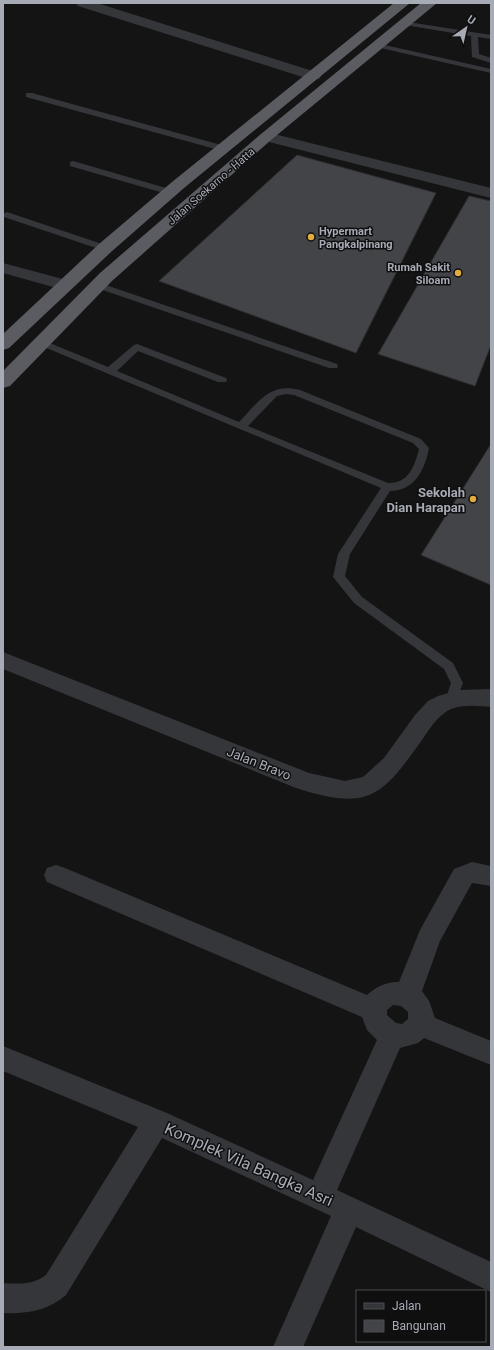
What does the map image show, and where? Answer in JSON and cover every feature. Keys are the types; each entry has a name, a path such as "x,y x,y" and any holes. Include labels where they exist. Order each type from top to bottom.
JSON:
{"highway":[{"name":"Jalan Soekarno - Hatta","path":"3,344 64,285 170,192 222,148 314,76 403,3"},
{"name":"Jalan Soekarno - Hatta","path":"3,382 40,342 97,285 236,165 266,137 430,3"}],"street":[{"path":"83,3 314,76"},
{"path":"266,137 491,193"},
{"path":"3,268 64,285"},
{"name":"Jalan Bravo","path":"3,660 297,778 336,790 354,790 368,787 374,783 391,766 424,721 439,705 464,698 491,698"},
{"path":"407,995 429,938 463,876 472,872 491,876"},
{"path":"56,875 374,1010"},
{"path":"393,993 407,995 417,1003 422,1013 420,1024 414,1032 404,1036 392,1035 381,1029 375,1020 374,1010 380,999 393,993"},
{"path":"420,1024 491,1053"},
{"path":"319,1197 366,1096 392,1035"},
{"name":"Komplek Vila Bangka Asri","path":"3,1058 157,1122 319,1197 349,1209 491,1277"},
{"path":"3,1298 34,1298 50,1292 56,1285 157,1122"},
{"path":"288,1347 349,1209"}],"lane":[{"path":"405,23 491,37"},
{"path":"475,34 475,55 491,61"},
{"path":"379,45 491,71"},
{"path":"29,95 222,148"},
{"path":"73,164 170,192"},
{"path":"7,215 105,248"},
{"path":"97,285 333,366"},
{"path":"40,342 241,428 387,487 396,488 406,484 417,471 423,458 424,448 417,441 307,396 286,391 274,393 241,428"},
{"path":"109,372 137,347 222,380"},
{"path":"387,487 344,554 339,577 358,600 449,666 457,683 451,701"}],"building":[{"name":"Hypermart Pangkalpinang","path":"297,155 436,193 356,353 159,281"},
{"name":"Rumah Sakit Siloam","path":"469,196 491,201 491,345 475,386 378,354"},
{"name":"Sekolah Dian Harapan","path":"491,444 491,585 421,555"}],"place":[{"name":"Hypermart Pangkalpinang","path":"311,237"},
{"name":"Rumah Sakit Siloam","path":"458,273"},
{"name":"Sekolah Dian Harapan","path":"473,499"}]}
